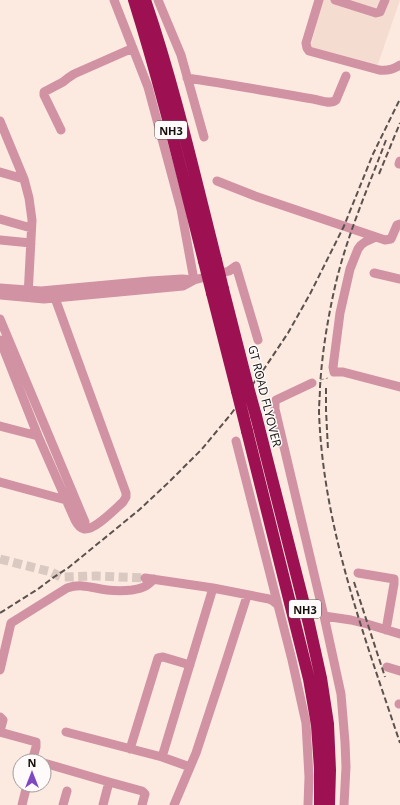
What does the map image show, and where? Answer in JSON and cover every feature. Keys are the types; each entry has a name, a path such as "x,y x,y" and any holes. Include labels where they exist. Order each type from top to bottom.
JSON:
{"highway":[{"name":"GT ROAD FLYOVER","path":"134,0 218,291 248,386 309,624 321,678 328,724 330,770 329,805"},
{"name":"GT ROAD FLYOVER","path":"145,0 157,35 177,107 210,261"},
{"name":"GT ROAD FLYOVER","path":"218,291 237,391 309,679 316,725 320,769 320,805"}],"street":[{"path":"114,0 148,87 181,209 194,280"},
{"path":"158,0 181,55 204,137"},
{"path":"319,0 306,43 308,50 379,70 387,70 400,65"},
{"path":"335,0 376,13 380,12 385,0"},
{"path":"61,130 44,93 45,90 63,82 73,80 134,51"},
{"path":"188,78 247,87 330,103 336,100 346,76"},
{"path":"0,123 24,179 29,198 32,220 28,294"},
{"path":"0,172 24,179"},
{"path":"217,181 255,196 385,240 391,239 397,225 400,224"},
{"path":"0,219 31,228"},
{"path":"376,237 365,242 358,248 350,270 340,313 333,367 334,372 343,372 400,387"},
{"path":"0,240 31,243"},
{"path":"0,288 44,299 55,298 183,286 194,280 229,272 236,266 258,340"},
{"path":"374,273 400,279"},
{"path":"0,295 28,294 41,291 150,281 182,279 194,280"},
{"path":"0,340 38,436 75,520 79,526 85,529 95,526 123,502 126,497 126,493 55,298"},
{"path":"0,319 85,522 85,529"},
{"path":"312,383 276,400 275,403 341,694 346,767 344,805"},
{"path":"0,426 38,436"},
{"path":"236,441 292,660 306,723 309,777 308,805"},
{"path":"0,482 66,500"},
{"path":"358,573 394,579 386,630"},
{"path":"0,670 11,624 67,588 74,586 80,585 115,591 127,591 145,588 148,586 149,579 212,588 247,596 269,599 278,605"},
{"path":"162,757 212,588"},
{"path":"174,805 190,767 247,596"},
{"path":"324,616 350,620 400,634"},
{"path":"130,749 158,658 163,657 190,665"},
{"path":"387,667 400,671"},
{"path":"0,717 3,720 0,731 33,740 36,742 36,753"},
{"path":"66,732 162,757 190,767"},
{"path":"52,765 144,792 145,794 142,805"},
{"path":"103,805 109,782"},
{"path":"63,805 67,791"},
{"path":"22,805 25,793"}],"path":[{"path":"312,383 331,377 334,372"}],"shaded area":[{"path":"323,0 400,0 377,67 310,49"}],"tunnel":[{"path":"0,559 51,572 61,577 96,576 145,578"}],"railway":[{"path":"0,613 68,568 139,510 202,449 231,414 288,333 310,294 344,226 373,154 400,99"},
{"path":"379,174 400,123"},
{"path":"386,140 357,214 344,253 331,303 321,375 319,412 322,455 328,497 337,539 360,621 400,743"},
{"path":"326,388 328,450"},
{"path":"354,582 385,677"}]}
